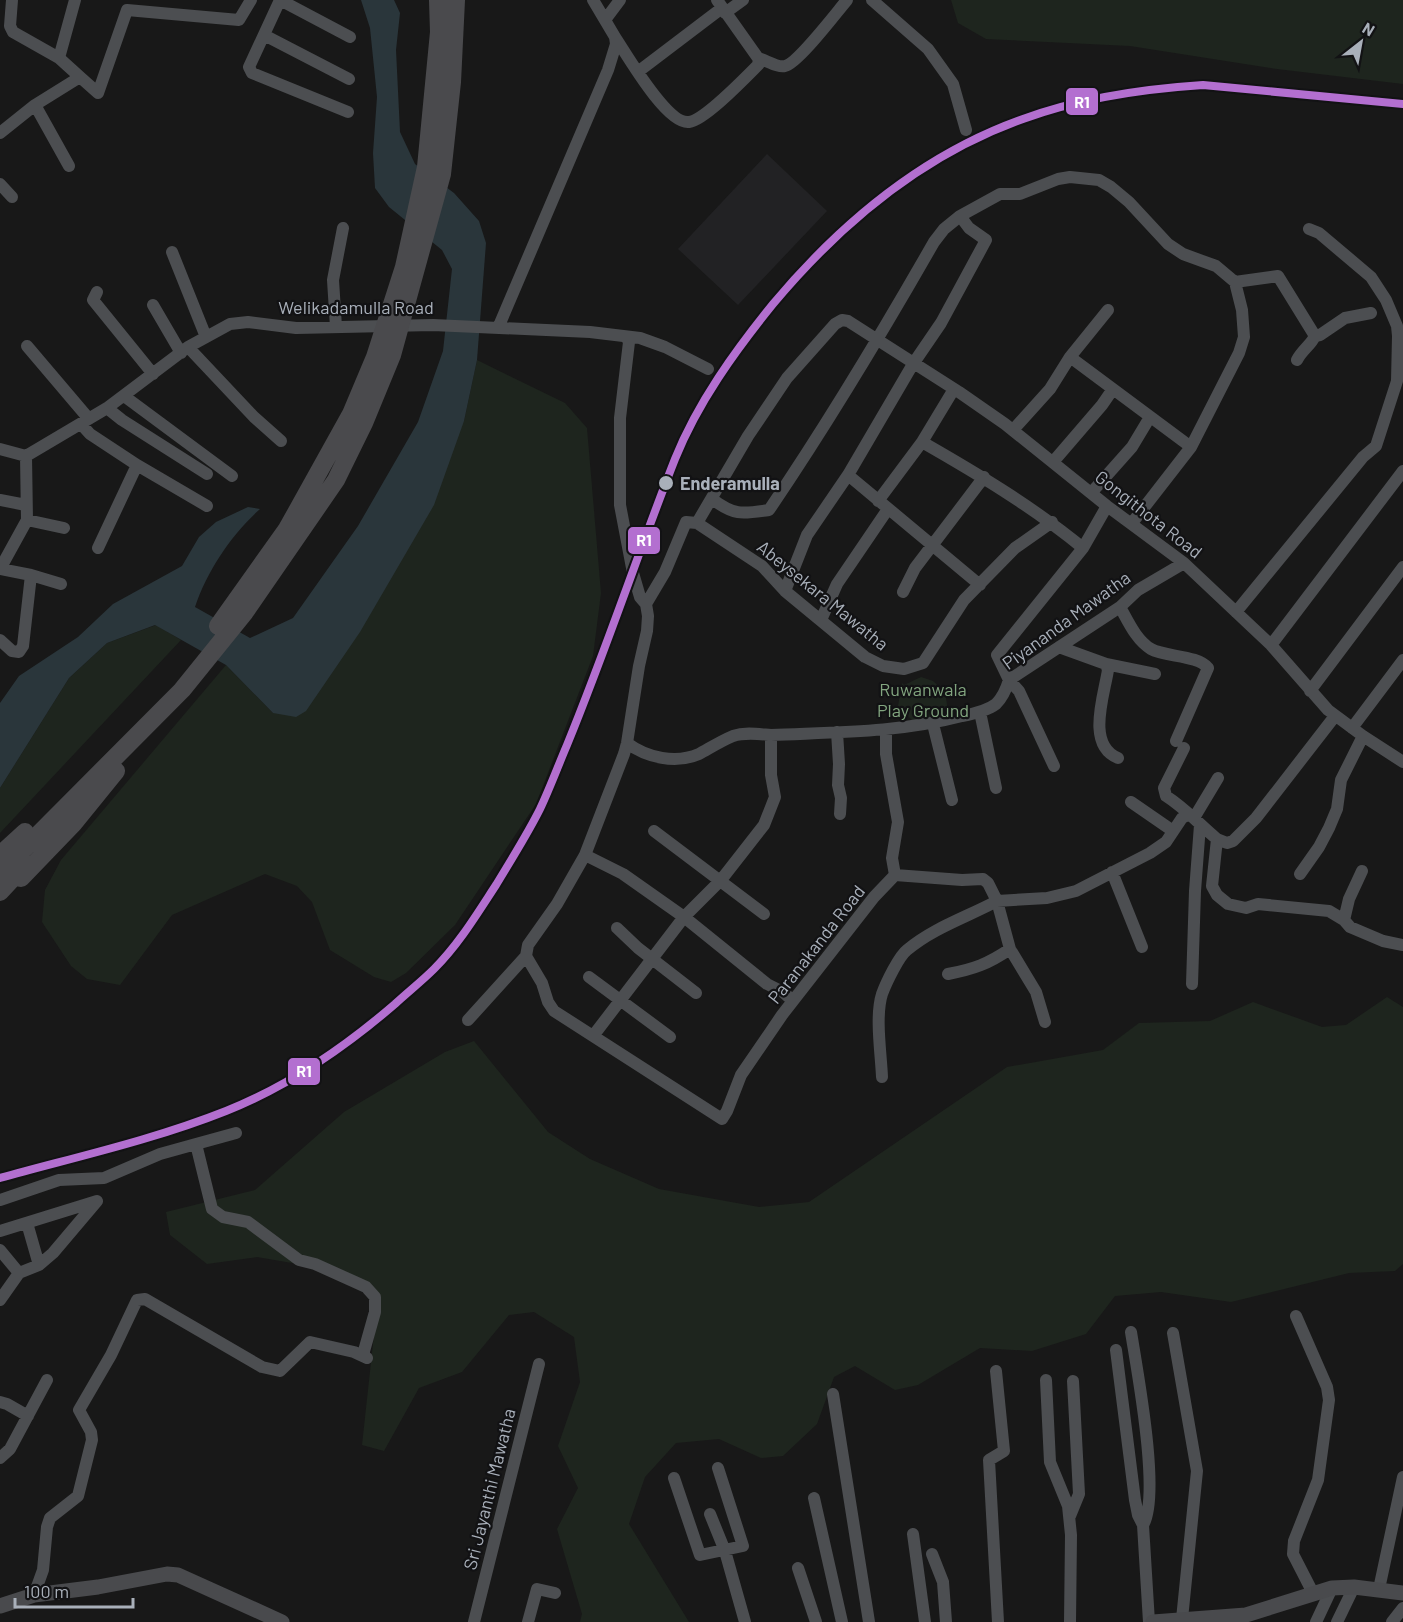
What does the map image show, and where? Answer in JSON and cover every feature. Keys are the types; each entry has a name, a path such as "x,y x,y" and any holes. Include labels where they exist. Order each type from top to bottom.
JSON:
{"highway":[{"path":"0,900 73,824 182,690 230,610 287,529 351,414 375,357 404,267 426,167 439,32 438,0"},
{"path":"0,855 98,763 198,663 245,612 336,480 364,423 392,355 442,174 452,82 456,0"},
{"path":"0,873 182,690"},
{"path":"0,882 158,718"},
{"path":"0,892 130,753"}],"main road":[{"path":"0,1606 34,1595 98,1587 167,1574 178,1575 282,1622"},
{"path":"1151,1622 1246,1615 1332,1588 1354,1587 1403,1593"}],"street":[{"path":"12,0 10,26 13,32 59,58 98,93 127,10 239,20 250,0"},
{"path":"59,58 75,0"},
{"path":"348,112 252,73 249,67 280,0 350,37"},
{"path":"592,0 659,103 676,119 687,123 697,120 759,64 758,58 721,7"},
{"path":"604,20 620,0"},
{"path":"639,71 721,7 743,0"},
{"path":"758,58 782,67 788,66 847,0"},
{"path":"872,0 928,48 953,84 966,130"},
{"path":"264,35 349,79"},
{"path":"498,328 592,111 608,70 616,44 615,37"},
{"path":"0,133 35,105 80,77"},
{"path":"35,105 69,166"},
{"path":"646,604 664,572 686,522 697,522 712,499 723,508 740,514 769,510 809,452 878,340 934,242 944,230 960,216 1000,194 1020,194 1058,179 1070,177 1099,180 1111,186 1168,244 1183,254 1216,266 1234,282 1242,310 1244,337 1235,362 1191,447 1132,523"},
{"path":"0,184 12,198"},
{"path":"785,591 807,535 848,475 913,364 941,323 986,240 969,228 960,216"},
{"path":"336,327 333,280 343,228"},
{"path":"1236,612 1363,457 1376,446 1397,381 1397,326 1386,300 1371,277 1319,233 1309,229"},
{"path":"172,252 206,337"},
{"path":"1234,282 1278,276 1315,336"},
{"path":"97,292 93,300 153,374"},
{"path":"153,304 184,350 281,441"},
{"path":"1013,430 1050,389 1070,357 1108,310"},
{"path":"1315,336 1345,318 1371,313"},
{"name":"Gongithota Road","path":"712,499 748,436 787,378 835,324 842,320 848,321 1013,430 1107,506 1184,562 1271,645 1310,691 1335,716 1363,736 1401,756"},
{"name":"Welikadamulla Road","path":"26,456 107,408 184,350 230,324 248,322 296,328 433,325 590,332 640,338 665,347 708,369"},
{"path":"1298,360 1302,351 1312,343 1315,336"},
{"path":"468,1020 526,956 528,945 557,904 585,855 627,744 648,615 646,604 640,597 635,580 620,505 620,418 629,342 627,338"},
{"path":"27,346 85,421 90,434 207,506"},
{"path":"1070,357 1191,447"},
{"path":"821,620 837,584 954,389"},
{"path":"1053,462 1113,389"},
{"path":"124,396 232,476"},
{"path":"107,408 207,474"},
{"path":"1092,492 1132,447 1150,417"},
{"path":"922,442 984,477 1052,522 1083,548"},
{"path":"0,449 26,456 27,520 0,569 61,584"},
{"path":"98,548 137,465"},
{"path":"1271,645 1403,471"},
{"path":"848,475 980,585"},
{"path":"903,592 915,568 984,477"},
{"path":"0,500 26,505"},
{"path":"1054,766 1019,691 1009,680 997,656 1083,548 1107,506"},
{"path":"27,520 64,528"},
{"name":"Abeysekara Mawatha","path":"697,522 762,566 785,591 866,657 883,666 904,669 923,663 964,600 1015,548 1052,522"},
{"name":"Piyananda Mawatha","path":"627,744 640,752 658,758 675,758 696,755 734,736 752,733 771,735 886,731 933,724 980,712 995,705 1005,693 1009,680 1120,607 1138,590 1184,562"},
{"path":"1310,691 1403,567"},
{"path":"0,640 12,651 19,652 23,646 31,575"},
{"path":"1120,607 1139,639 1151,649 1196,661 1208,668 1164,788 1166,796 1182,806 1217,838 1227,843 1233,841 1256,818 1335,716"},
{"path":"1059,647 1106,664 1155,674"},
{"path":"1352,728 1403,660"},
{"path":"1106,664 1108,670 1099,730 1102,744 1110,755 1118,758"},
{"path":"980,712 996,788"},
{"path":"933,724 952,800"},
{"path":"886,731 886,754 898,822 892,858 895,875 962,880 983,879 988,883 996,901 1010,949 1036,992 1045,1022"},
{"path":"837,732 840,814"},
{"path":"526,956 542,983 548,1002 555,1011 593,1036 684,917 721,880 764,825 775,797 771,774 771,735"},
{"path":"1300,874 1329,828 1337,809 1341,780 1363,736"},
{"path":"1192,984 1195,891 1194,819 1218,778"},
{"path":"1131,802 1173,831"},
{"path":"882,1077 880,1014 882,995 906,951 951,922 996,901 1047,898 1076,891 1150,853 1166,842 1182,818 1194,819"},
{"path":"654,831 764,914"},
{"path":"1217,838 1212,886 1217,895 1228,904 1246,908 1258,904 1329,911 1344,920 1350,927 1383,941 1403,945"},
{"path":"585,855 623,874 684,917 767,984 783,992 793,1001"},
{"path":"1344,920 1349,899 1362,871"},
{"path":"1112,872 1142,947"},
{"name":"Paranakanda Road","path":"593,1036 722,1119 741,1075 793,1001 874,897 895,875"},
{"path":"617,928 638,948 654,958 696,993"},
{"path":"948,974 973,969 990,962 1010,949"},
{"path":"589,977 622,999 670,1037"},
{"path":"0,1200 59,1180 104,1178 160,1154 236,1133"},
{"path":"34,1595 43,1570 50,1518 78,1496 92,1440 91,1432 79,1410 111,1355 137,1300 145,1299 262,1367 280,1371 310,1341 366,1357 375,1312 375,1297 366,1287 315,1264 299,1260 248,1222 223,1217 212,1209 196,1144"},
{"path":"0,1231 97,1201 54,1253 39,1265 19,1273 0,1300"},
{"path":"27,1223 39,1265"},
{"path":"0,1250 19,1273"},
{"path":"1296,1316 1327,1387 1329,1400 1318,1480 1294,1541 1293,1554 1313,1593"},
{"path":"1131,1332 1148,1454 1149,1494 1147,1518 1143,1525"},
{"path":"1173,1333 1197,1471 1176,1620"},
{"path":"1116,1350 1135,1500 1143,1525 1151,1622"},
{"name":"Sri Jayanthi Mawatha","path":"474,1622 539,1364"},
{"path":"996,1371 1004,1452 989,1460 998,1622"},
{"path":"0,1458 10,1449 47,1380"},
{"path":"1046,1380 1050,1462 1068,1506 1071,1535 1070,1622"},
{"path":"1069,1519 1079,1494 1073,1381"},
{"path":"833,1394 869,1622"},
{"path":"0,1402 28,1416"},
{"path":"674,1478 700,1555 725,1551 743,1546 718,1468"},
{"path":"1379,1589 1403,1477"},
{"path":"814,1497 842,1622"},
{"path":"710,1514 725,1551 745,1622"},
{"path":"913,1534 925,1622"},
{"path":"933,1554 943,1582 946,1622"},
{"path":"798,1568 816,1622"},
{"path":"1337,1622 1354,1587"},
{"path":"1316,1622 1332,1588"},
{"path":"528,1622 537,1589 555,1593"},
{"path":"1392,1622 1403,1608"}],"shaded area":[{"path":"361,0 394,0 400,13 396,50 400,132 415,164 454,193 479,221 486,243 477,360 464,421 434,505 360,632 306,711 296,717 273,713 226,665 155,625 107,643 69,678 0,788 0,703 19,676 78,637 113,604 182,566 199,537 216,522 248,507 260,509 239,530 221,554 206,580 195,607 250,638 293,618 358,526 418,422 443,351 452,269 442,250 389,207 375,188 373,153 377,97 370,28"},
{"path":"767,154 827,211 738,305 678,249"}],"green space":[{"path":"951,0 1403,0 1403,84 1277,69 1130,46 986,39 958,23"},
{"path":"477,360 565,403 587,428 601,593 593,656 536,804 455,925 406,973 391,982 374,977 330,950 312,902 297,886 265,874 172,915 120,985 87,979 71,966 42,922 45,890 61,860 226,665 273,713 464,421"},
{"path":"156,625 181,640 0,833 0,788 69,678 107,643"},
{"name":"Ruwanwala Play Ground","path":"921,677 933,681 945,692 948,711 943,717 914,722 898,706 902,683 904,685"},
{"path":"1387,997 1403,1007 1403,1264 1395,1271 1349,1273 1231,1302 1161,1292 1115,1296 1086,1334 1032,1351 980,1348 918,1385 895,1390 855,1366 834,1377 817,1424 783,1456 761,1458 719,1439 676,1443 645,1477 629,1524 689,1622 580,1622 582,1614 557,1529 578,1488 558,1446 580,1382 574,1337 534,1312 509,1315 462,1372 419,1388 384,1451 362,1445 377,1307 364,1289 321,1268 257,1257 207,1264 170,1235 166,1212 255,1190 344,1112 445,1052 474,1041 548,1132 590,1159 659,1189 759,1207 809,1202 1007,1067 1103,1050 1139,1023 1210,1021 1253,1002 1322,1027 1346,1025"}],"transit line":[{"name":"R1","path":"0,1178 171,1131 226,1111 272,1090 315,1065 356,1036 395,1004 443,959 496,885 540,809 581,709 675,459 706,397 773,304 826,246 886,195 952,151 987,134 1023,119 1089,100 1157,89 1203,85 1403,104"}],"place":[{"name":"Enderamulla","path":"666,483"}]}
